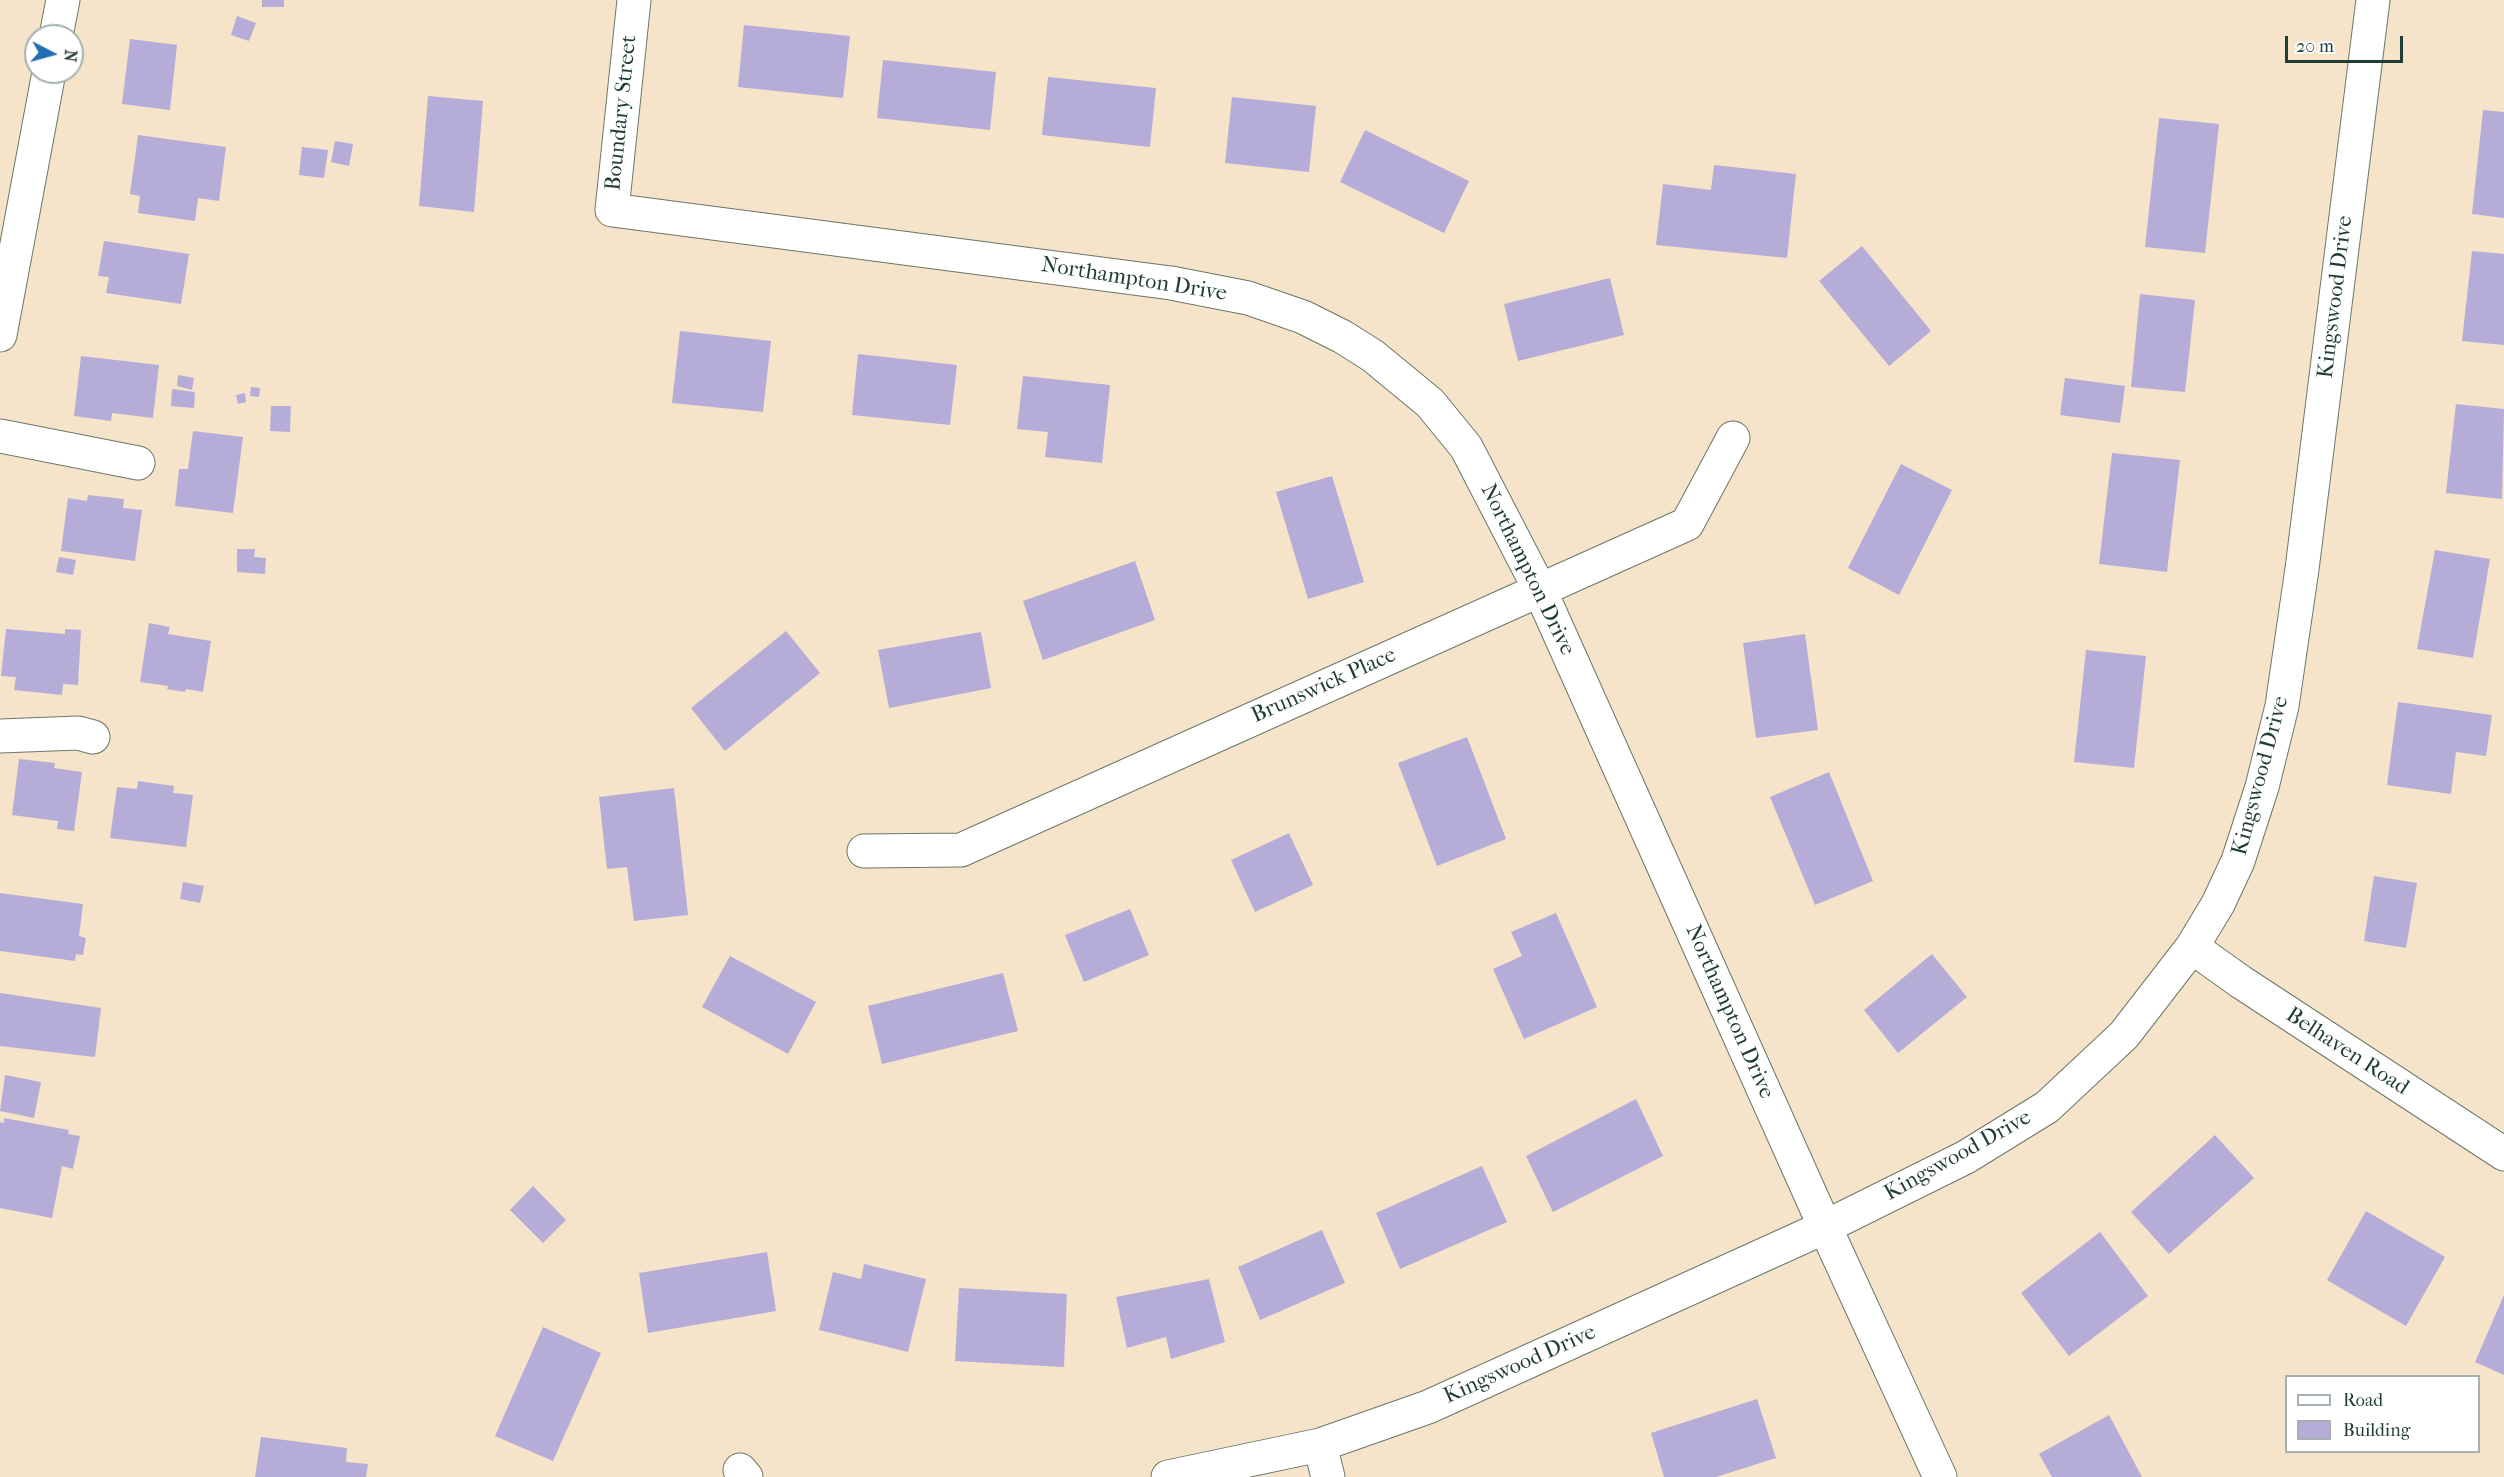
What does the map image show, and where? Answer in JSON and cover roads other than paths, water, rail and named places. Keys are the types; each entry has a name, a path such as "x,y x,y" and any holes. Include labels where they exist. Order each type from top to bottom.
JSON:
{"street":[{"path":"58,24 63,0"},
{"name":"Boundary Street","path":"634,0 612,210 664,216"},
{"name":"Kingswood Drive","path":"1167,1477 1320,1445 1428,1407 1825,1227 1966,1157 2047,1107 2124,1035 2192,946 2218,904 2238,861 2262,787 2282,706 2302,569 2373,0"},
{"path":"0,335 47,84"},
{"name":"Northampton Drive","path":"664,216 1171,283 1248,298 1303,317 1373,356 1430,403 1466,447 1539,588 1825,1227 1940,1477"},
{"path":"0,436 138,463"},
{"name":"Brunswick Place","path":"864,851 961,850 1539,588 1687,524 1733,438"},
{"path":"0,736 78,734 93,737"},
{"name":"Belhaven Road","path":"2192,946 2251,989 2504,1154"},
{"path":"1320,1445 1328,1477"}]}
